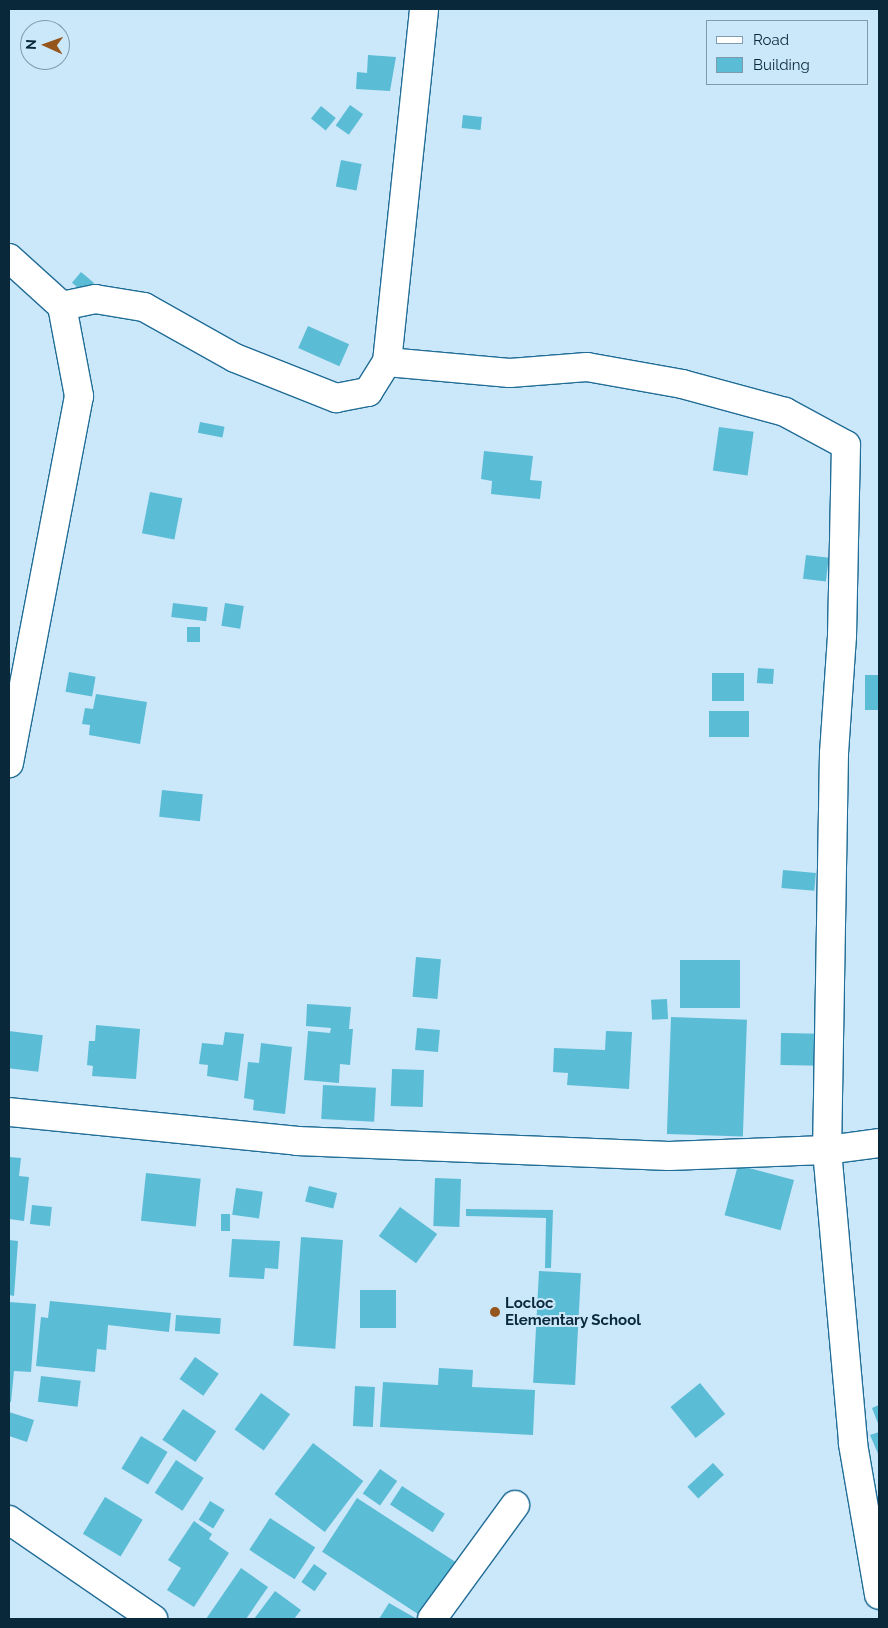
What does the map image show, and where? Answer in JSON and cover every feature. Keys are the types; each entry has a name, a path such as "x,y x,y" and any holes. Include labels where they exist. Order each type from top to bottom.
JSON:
{"street":[{"path":"62,306 95,298 144,307 235,358 336,398 368,392 388,362 424,9"},
{"path":"9,258 62,306 79,396 9,763"},
{"path":"388,362 510,373 587,367 663,381 785,412 846,446 842,636 834,753 827,1150 853,1444 879,1595"},
{"path":"9,1112 297,1141 669,1156 827,1150 879,1143"},
{"path":"432,1619 515,1505"},
{"path":"9,1520 153,1619"}],"building":[{"path":"368,55 396,57 390,91 356,89 357,72 367,73"},
{"path":"350,105 363,114 349,135 336,125"},
{"path":"321,106 336,118 326,130 311,118"},
{"path":"463,115 482,117 481,130 462,128"},
{"path":"341,160 362,164 356,191 336,187"},
{"path":"81,272 94,283 85,294 72,283"},
{"path":"308,326 349,344 339,366 298,348"},
{"path":"200,422 225,427 222,438 198,433"},
{"path":"719,427 754,432 748,475 713,471"},
{"path":"484,451 533,456 530,480 542,481 540,499 491,494 492,481 481,479"},
{"path":"150,492 182,498 174,540 142,533"},
{"path":"806,555 829,558 826,582 803,579"},
{"path":"173,603 208,607 206,621 171,617"},
{"path":"225,603 244,606 240,629 221,626"},
{"path":"187,627 200,627 200,642 187,642"},
{"path":"758,668 774,669 773,684 757,683"},
{"path":"69,672 96,677 92,696 66,692"},
{"path":"712,673 744,673 744,701 712,701"},
{"path":"865,675 879,675 879,710 865,710"},
{"path":"96,694 147,702 140,744 89,735 90,725 82,724 85,708 93,709"},
{"path":"709,711 749,711 749,737 709,737"},
{"path":"162,790 203,794 200,821 159,817"},
{"path":"783,870 816,873 814,891 781,888"},
{"path":"416,957 441,959 437,999 413,997"},
{"path":"680,960 740,960 740,1008 680,1008"},
{"path":"667,999 668,1019 652,1020 651,1000"},
{"path":"307,1004 351,1007 349,1029 353,1029 350,1065 340,1064 339,1083 304,1080 308,1031 330,1033 331,1028 306,1026"},
{"path":"671,1017 747,1020 743,1137 667,1134"},
{"path":"96,1025 140,1029 136,1079 92,1076 93,1066 87,1065 89,1041 95,1041"},
{"path":"417,1028 440,1030 438,1052 415,1050"},
{"path":"9,1031 43,1035 38,1072 9,1068"},
{"path":"606,1031 632,1032 629,1089 567,1085 568,1073 553,1072 554,1048 605,1050"},
{"path":"225,1032 244,1034 238,1081 207,1076 208,1065 199,1064 202,1043 223,1045"},
{"path":"781,1033 822,1034 821,1066 780,1065"},
{"path":"261,1043 292,1047 285,1114 253,1110 254,1100 244,1098 248,1062 259,1063"},
{"path":"392,1069 424,1070 423,1107 391,1106"},
{"path":"323,1085 376,1088 374,1122 321,1119"},
{"path":"9,1157 21,1158 19,1176 29,1177 24,1221 9,1219"},
{"path":"738,1165 794,1180 781,1230 725,1215"},
{"path":"146,1173 201,1179 196,1226 141,1221"},
{"path":"435,1178 461,1179 459,1227 433,1226"},
{"path":"309,1186 337,1193 333,1209 305,1202"},
{"path":"236,1188 263,1192 259,1218 232,1215"},
{"path":"32,1205 52,1207 50,1226 30,1224"},
{"path":"400,1207 437,1234 416,1263 379,1236"},
{"path":"466,1209 553,1210 551,1268 545,1268 546,1218 466,1216"},
{"path":"221,1214 230,1214 230,1231 221,1231"},
{"path":"301,1237 343,1240 335,1349 293,1346"},
{"path":"232,1239 280,1241 278,1269 265,1268 264,1279 229,1277"},
{"path":"9,1240 18,1241 14,1296 9,1295"},
{"path":"539,1271 581,1273 575,1385 533,1383"},
{"path":"360,1290 396,1290 396,1328 360,1328"},
{"path":"50,1301 171,1313 169,1332 108,1325 106,1350 97,1349 95,1372 36,1366 41,1317 48,1318"},
{"path":"9,1302 36,1304 31,1372 14,1371 11,1402 9,1402"},
{"path":"176,1315 221,1318 220,1334 175,1331"},
{"path":"195,1357 219,1374 203,1396 180,1379"},
{"path":"439,1368 473,1370 472,1387 535,1390 533,1435 380,1427 383,1382 438,1385"},
{"path":"41,1376 81,1381 78,1407 38,1402"},
{"path":"700,1383 725,1414 696,1438 670,1407"},
{"path":"355,1386 375,1387 373,1427 353,1426"},
{"path":"261,1393 290,1414 264,1451 235,1429"},
{"path":"879,1405 879,1426 872,1408"},
{"path":"183,1409 216,1431 195,1462 162,1440"},
{"path":"9,1412 34,1420 27,1442 9,1436"},
{"path":"879,1432 879,1456 870,1435"},
{"path":"141,1436 168,1452 148,1485 121,1469"},
{"path":"313,1443 363,1481 325,1532 274,1494"},
{"path":"176,1460 204,1478 182,1511 155,1493"},
{"path":"713,1463 724,1475 698,1499 687,1487"},
{"path":"380,1469 397,1481 380,1506 363,1494"},
{"path":"402,1486 445,1514 433,1532 390,1504"},
{"path":"105,1497 143,1520 121,1557 83,1534"},
{"path":"357,1498 456,1562 421,1616 322,1552"},
{"path":"210,1501 225,1510 213,1529 199,1520"},
{"path":"270,1518 315,1547 295,1579 249,1550"},
{"path":"194,1521 212,1534 209,1539 229,1553 194,1607 167,1590 181,1568 168,1560"},
{"path":"314,1564 327,1573 314,1591 301,1582"},
{"path":"241,1568 268,1587 246,1619 206,1619"},
{"path":"275,1591 301,1610 294,1619 254,1619"},
{"path":"389,1603 417,1619 379,1619"}],"place":[{"name":"Locloc Elementary School","path":"495,1312"}]}
